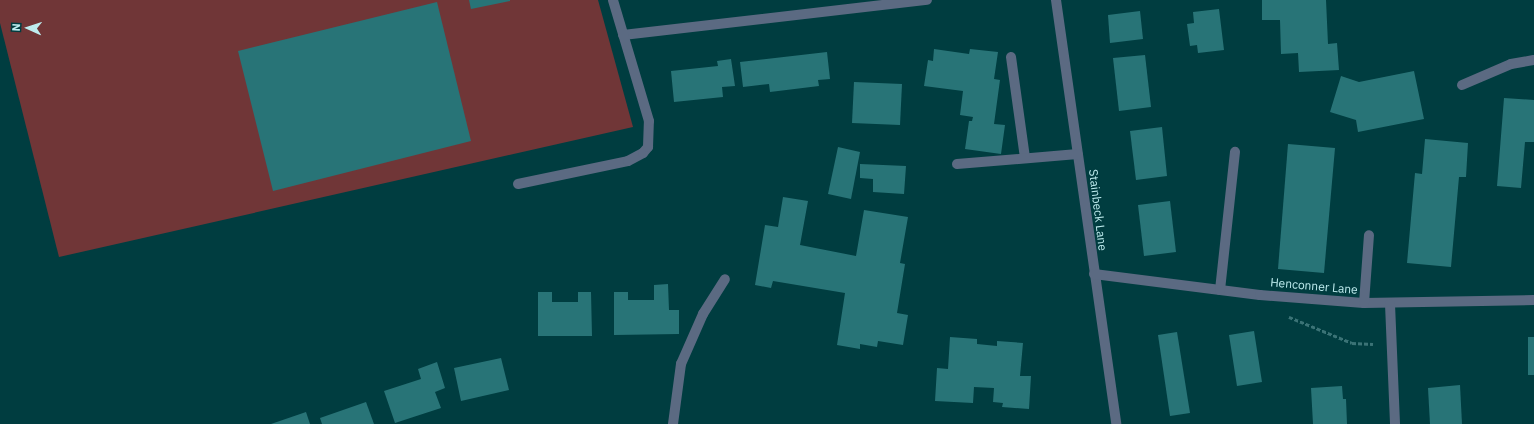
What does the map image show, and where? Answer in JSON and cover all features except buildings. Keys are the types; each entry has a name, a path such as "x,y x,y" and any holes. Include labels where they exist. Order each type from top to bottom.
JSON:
{"street":[{"path":"518,184 628,161 643,153 648,147 650,122 613,0"},
{"path":"623,35 927,0"},
{"name":"Stainbeck Lane","path":"1056,0 1116,424"},
{"path":"1011,57 1025,158"},
{"path":"1462,85 1511,64 1534,60"},
{"path":"1220,290 1236,152"},
{"path":"957,164 1078,154"},
{"path":"1364,303 1369,235"},
{"name":"Henconner Lane","path":"1094,274 1220,290 1364,303 1390,304 1534,300"},
{"path":"673,424 681,364 703,314 725,279"},
{"path":"1390,304 1395,424"}],"path":[{"path":"1281,314 1352,343 1392,344"}],"shaded area":[{"path":"0,0 598,0 633,127 59,257 0,23"}]}
